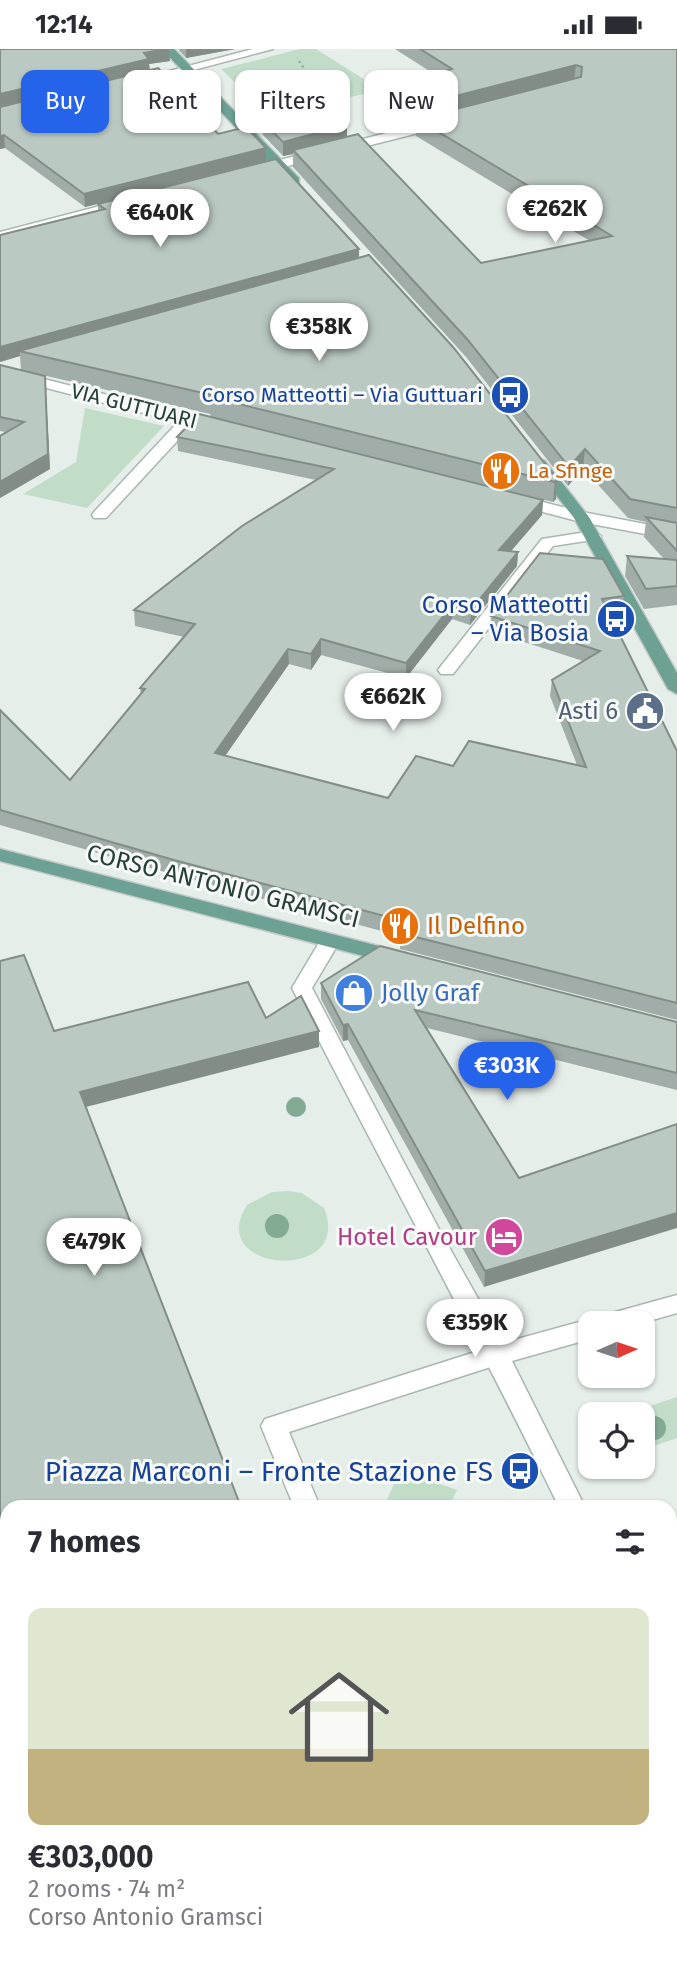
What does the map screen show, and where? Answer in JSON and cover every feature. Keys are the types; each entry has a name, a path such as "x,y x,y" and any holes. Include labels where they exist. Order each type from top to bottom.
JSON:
{"main road":[{"path":"168,49 188,69"},
{"path":"221,104 307,195"},
{"path":"529,451 593,536 677,688"},
{"name":"CORSO ANTONIO GRAMSCI","path":"0,855 424,964"}],"street":[{"path":"121,85 267,49"},
{"path":"244,174 402,133"},
{"path":"0,236 135,201"},
{"path":"0,371 27,362"},
{"name":"VIA GUTTUARI","path":"0,371 233,431"},
{"path":"100,515 188,420"},
{"path":"501,497 581,517 677,535"},
{"path":"447,670 548,541 593,536"},
{"path":"330,941 302,988 383,1146 497,1355 569,1500"},
{"path":"652,1311 677,1304"},
{"path":"304,1500 274,1426 497,1355 578,1332"}],"path":[{"path":"221,99 293,83 302,77 303,67 289,52"}],"green space":[{"path":"300,49 316,49 349,70 235,70 235,83 221,69"},
{"path":"350,70 364,79 364,94 350,97"},
{"path":"85,408 164,426 87,508 23,494 76,462"},
{"path":"272,1192 302,1193 324,1208 328,1232 319,1249 302,1258 281,1261 260,1256 245,1245 239,1228 247,1205"},
{"path":"677,1397 677,1438 655,1446 655,1404"},
{"path":"400,1470 457,1490 452,1500 387,1500"}],"building":[{"path":"0,49 166,49 144,53 149,59 102,70 21,70 21,89 0,94"},
{"path":"420,49 677,49 677,508 630,499 585,449 569,467 467,339 293,150 358,134 481,263 612,236 440,133 458,133 458,108 581,77 582,67 576,65 458,95 458,70 448,70 452,69"},
{"path":"123,77 123,133 218,134 235,130 235,133 252,133 266,148 84,194 4,135 0,136 0,107 21,102 21,133 109,133 109,80"},
{"path":"274,133 317,133 283,142"},
{"path":"276,159 359,249 0,347 0,235 105,209 98,204"},
{"path":"369,255 453,347 557,479 555,482 210,397 212,395 19,351"},
{"path":"0,365 45,376 48,454 0,482 0,436 24,422 0,417"},
{"path":"199,414 543,500 499,550 518,552 471,610 453,604 406,663 321,639 311,654 288,649 215,753 388,798 416,756 453,766 469,741 586,767 552,680 600,651 491,616 540,553 603,559 624,596 602,599 677,751 677,1003 400,933 415,924 174,860 0,810 0,710 70,780 145,689 140,688 195,624 134,610 242,526 334,469 177,437"},
{"path":"646,517 677,523 677,551"},
{"path":"627,556 677,560 677,586 646,589"},
{"path":"380,946 677,1022 677,1073 415,1010 519,1178 677,1124 677,1213 485,1271 348,1024 343,1025 321,983"},
{"path":"24,955 54,1031 248,982 266,1018 301,996 319,1031 80,1092 238,1500 0,1500 0,961"}],"place":[{"name":"Corso Matteotti – Via Guttuari","path":"510,395"},
{"name":"La Sfinge","path":"501,471"},
{"name":"Corso Matteotti – Via Bosia","path":"616,619"},
{"name":"Asti 6","path":"645,711"},
{"name":"Il Delfino","path":"400,926"},
{"name":"Jolly Graf","path":"354,993"},
{"name":"Hotel Cavour","path":"504,1237"},
{"name":"Piazza Marconi – Fronte Stazione FS","path":"520,1471"}]}
